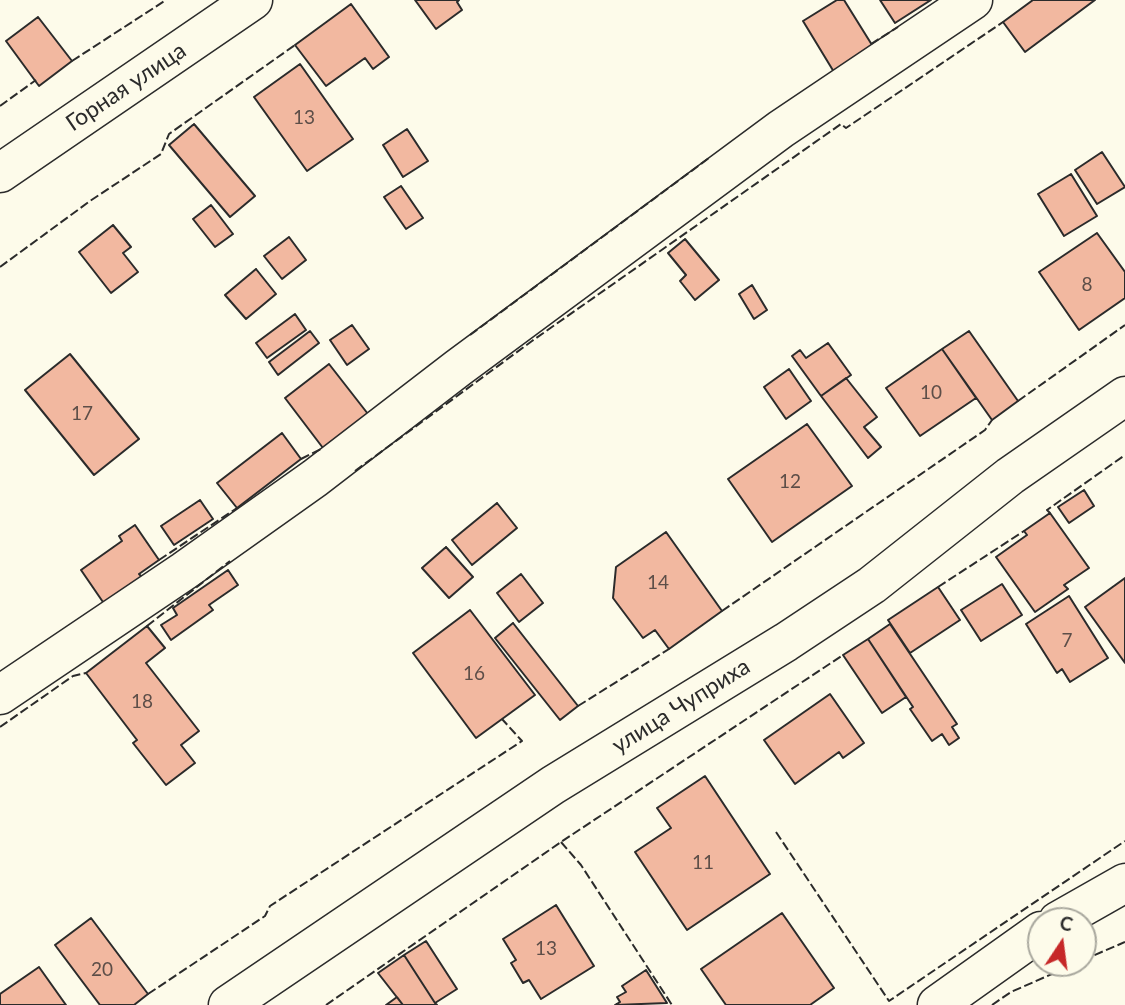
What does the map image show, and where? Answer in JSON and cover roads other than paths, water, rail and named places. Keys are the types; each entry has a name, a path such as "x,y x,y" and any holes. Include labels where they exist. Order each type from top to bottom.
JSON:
{"street":[{"name":"Горная улица","path":"0,173 253,0"},
{"path":"0,695 304,486 781,129 972,0"},
{"name":"улица Чуприха","path":"228,1005 553,785 786,642 872,585 1010,476 1125,396"},
{"path":"1083,907 1125,883"},
{"path":"937,1005 1027,941"}]}
